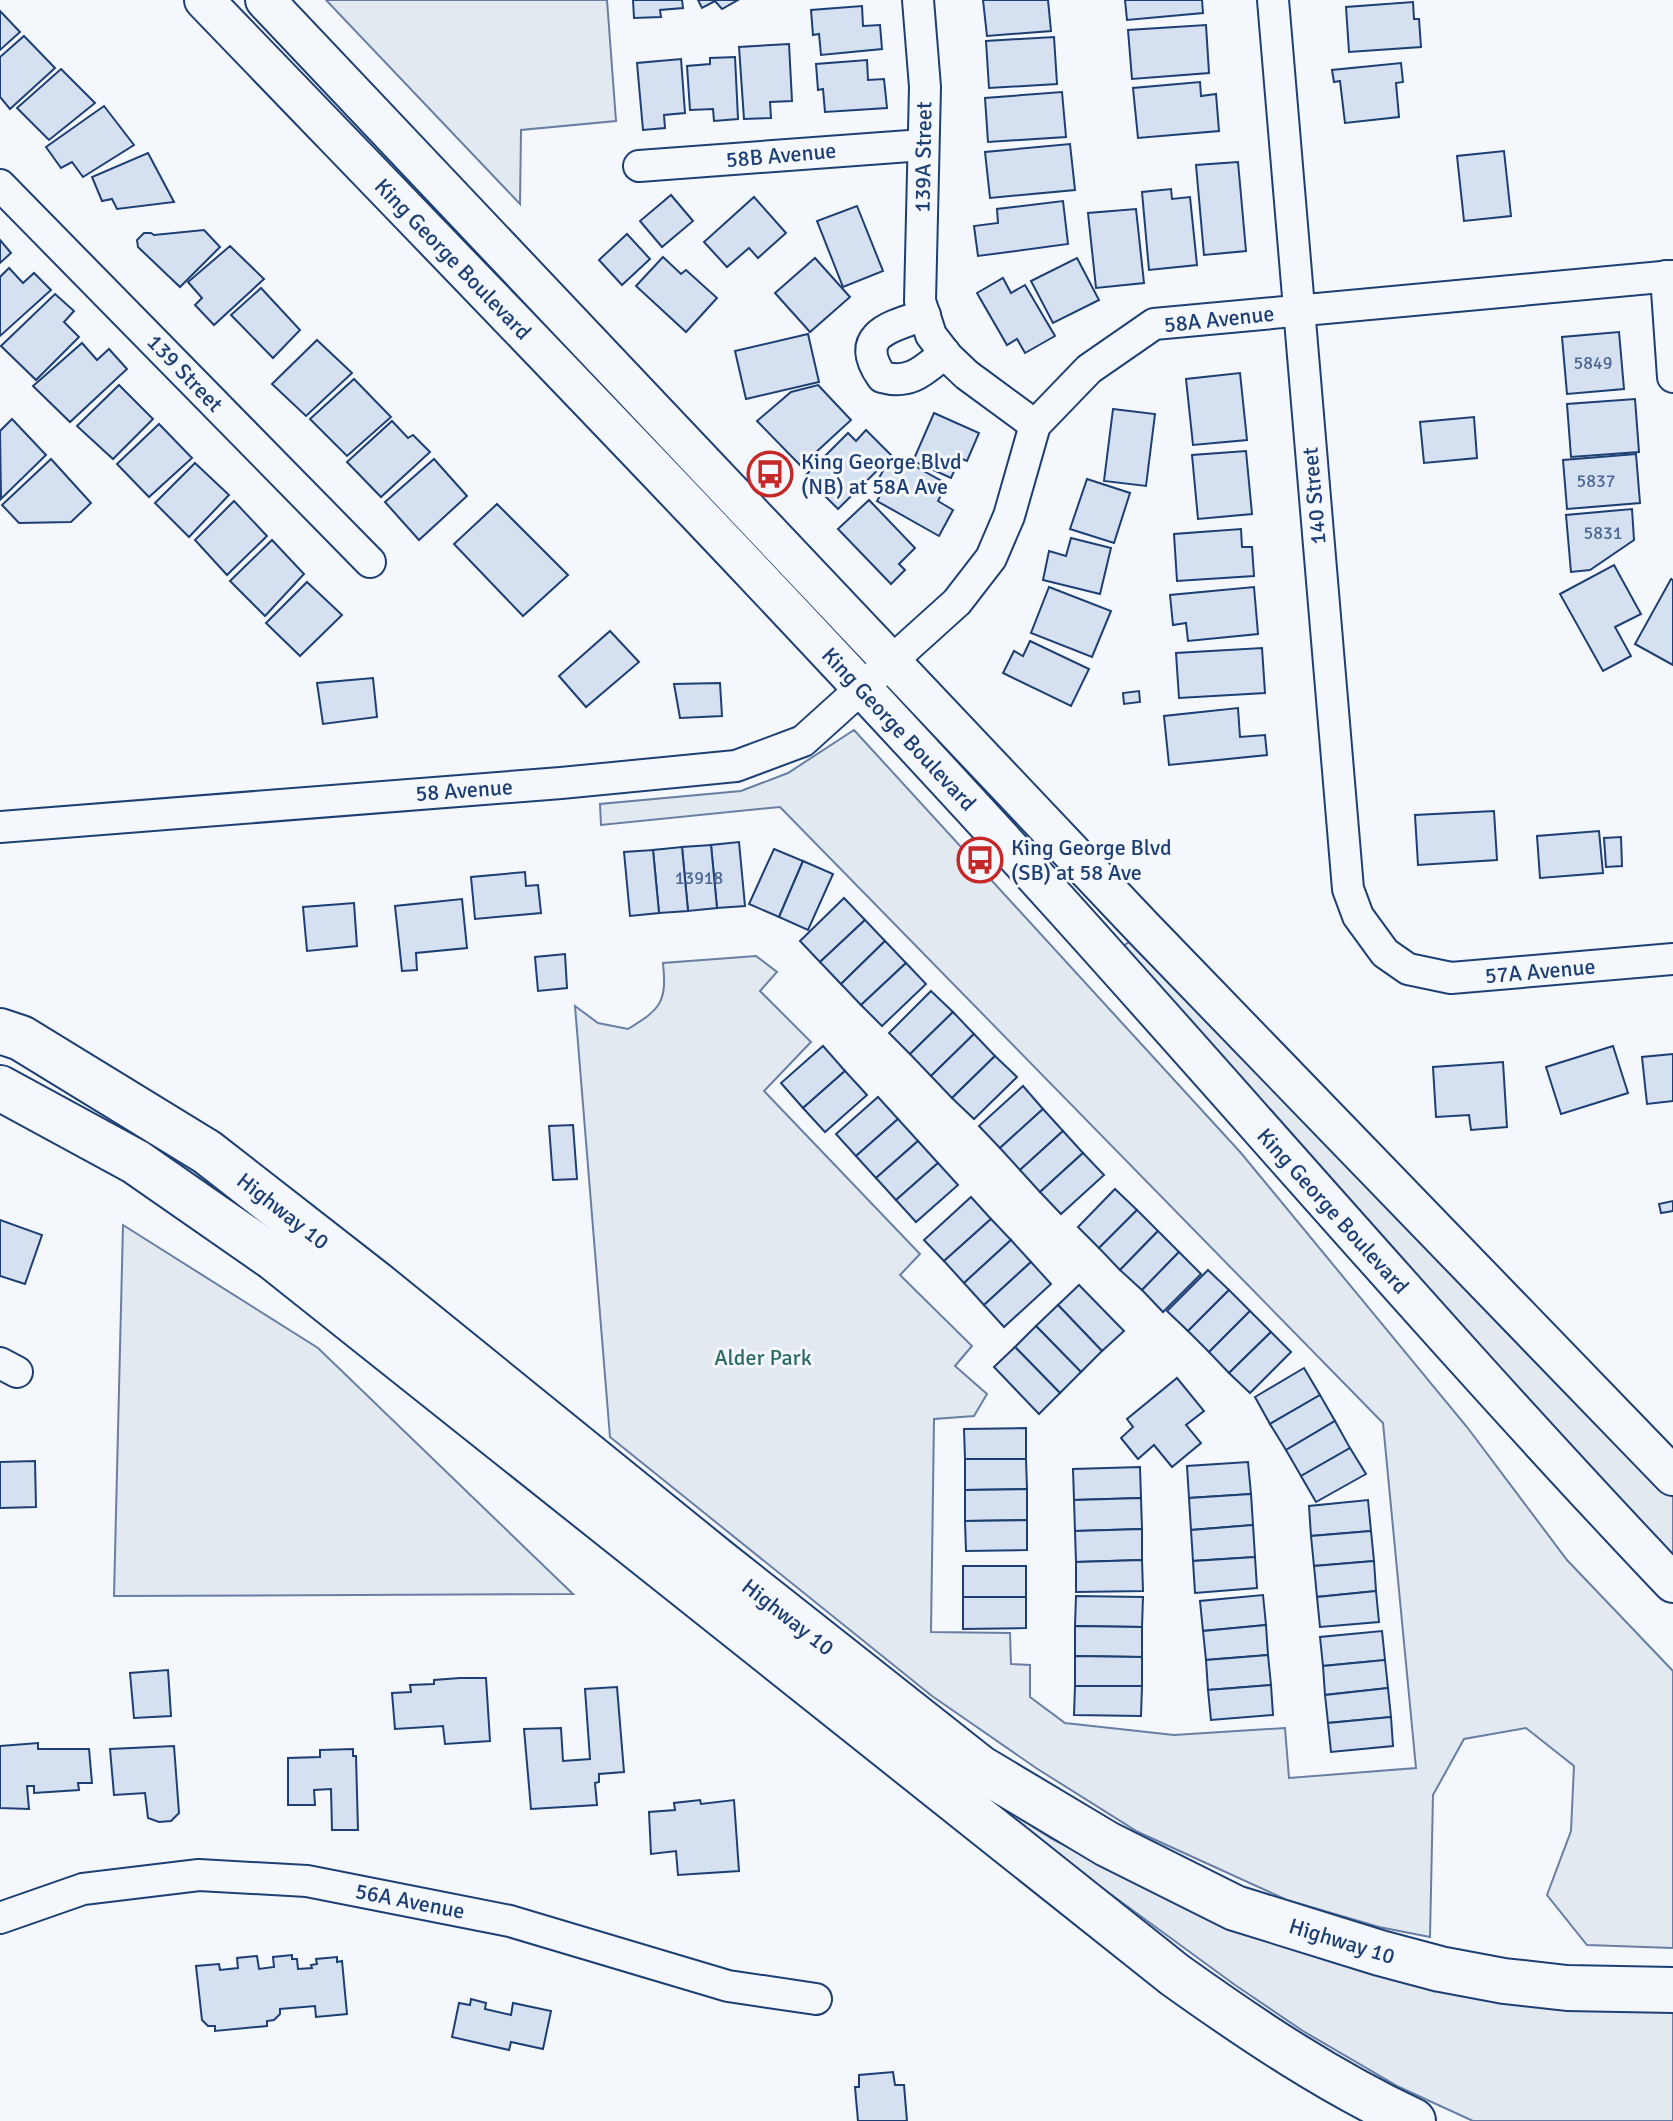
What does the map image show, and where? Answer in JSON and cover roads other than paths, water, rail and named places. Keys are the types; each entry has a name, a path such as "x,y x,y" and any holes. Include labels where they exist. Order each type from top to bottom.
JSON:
{"highway":[{"name":"Highway 10","path":"0,1031 21,1038 207,1152 980,1768 1107,1844 1235,1908 1425,1965 1504,1981 1567,1988 1673,1990"},
{"name":"Highway 10","path":"0,1088 136,1162 274,1258 1175,1975 1265,2039 1357,2095 1413,2121"}],"main road":[{"name":"King George Boulevard","path":"204,0 862,688 1055,898 1543,1446 1673,1583"},
{"name":"King George Boulevard","path":"265,0 1143,928 1673,1476"}],"street":[{"name":"139A Street","path":"918,0 925,87 920,301 931,335 945,353 967,375 1035,425"},
{"name":"140 Street","path":"1273,0 1348,889 1358,916 1373,940 1408,969"},
{"name":"58B Avenue","path":"639,166 923,145"},
{"name":"139 Street","path":"0,185 370,562"},
{"name":"58A Avenue","path":"893,661 957,602 991,558 1009,516 1035,425 1089,369 1154,324 1670,276"},
{"path":"1670,276 1673,377"},
{"path":"925,315 878,333 872,340 876,368 882,377 903,380 920,373 945,353"},
{"name":"58 Avenue","path":"0,827 736,766 803,741 893,661"},
{"name":"57A Avenue","path":"1408,969 1451,978 1673,959"},
{"name":"56A Avenue","path":"0,1918 83,1889 199,1875 307,1881 510,1921 728,1986 816,1999"}],"place":[{"name":"King George Blvd (NB) at 58A Ave","path":"770,474"},
{"name":"King George Blvd (SB) at 58 Ave","path":"980,860"}],"park label":[{"name":"Alder Park","path":"763,1357"}]}
